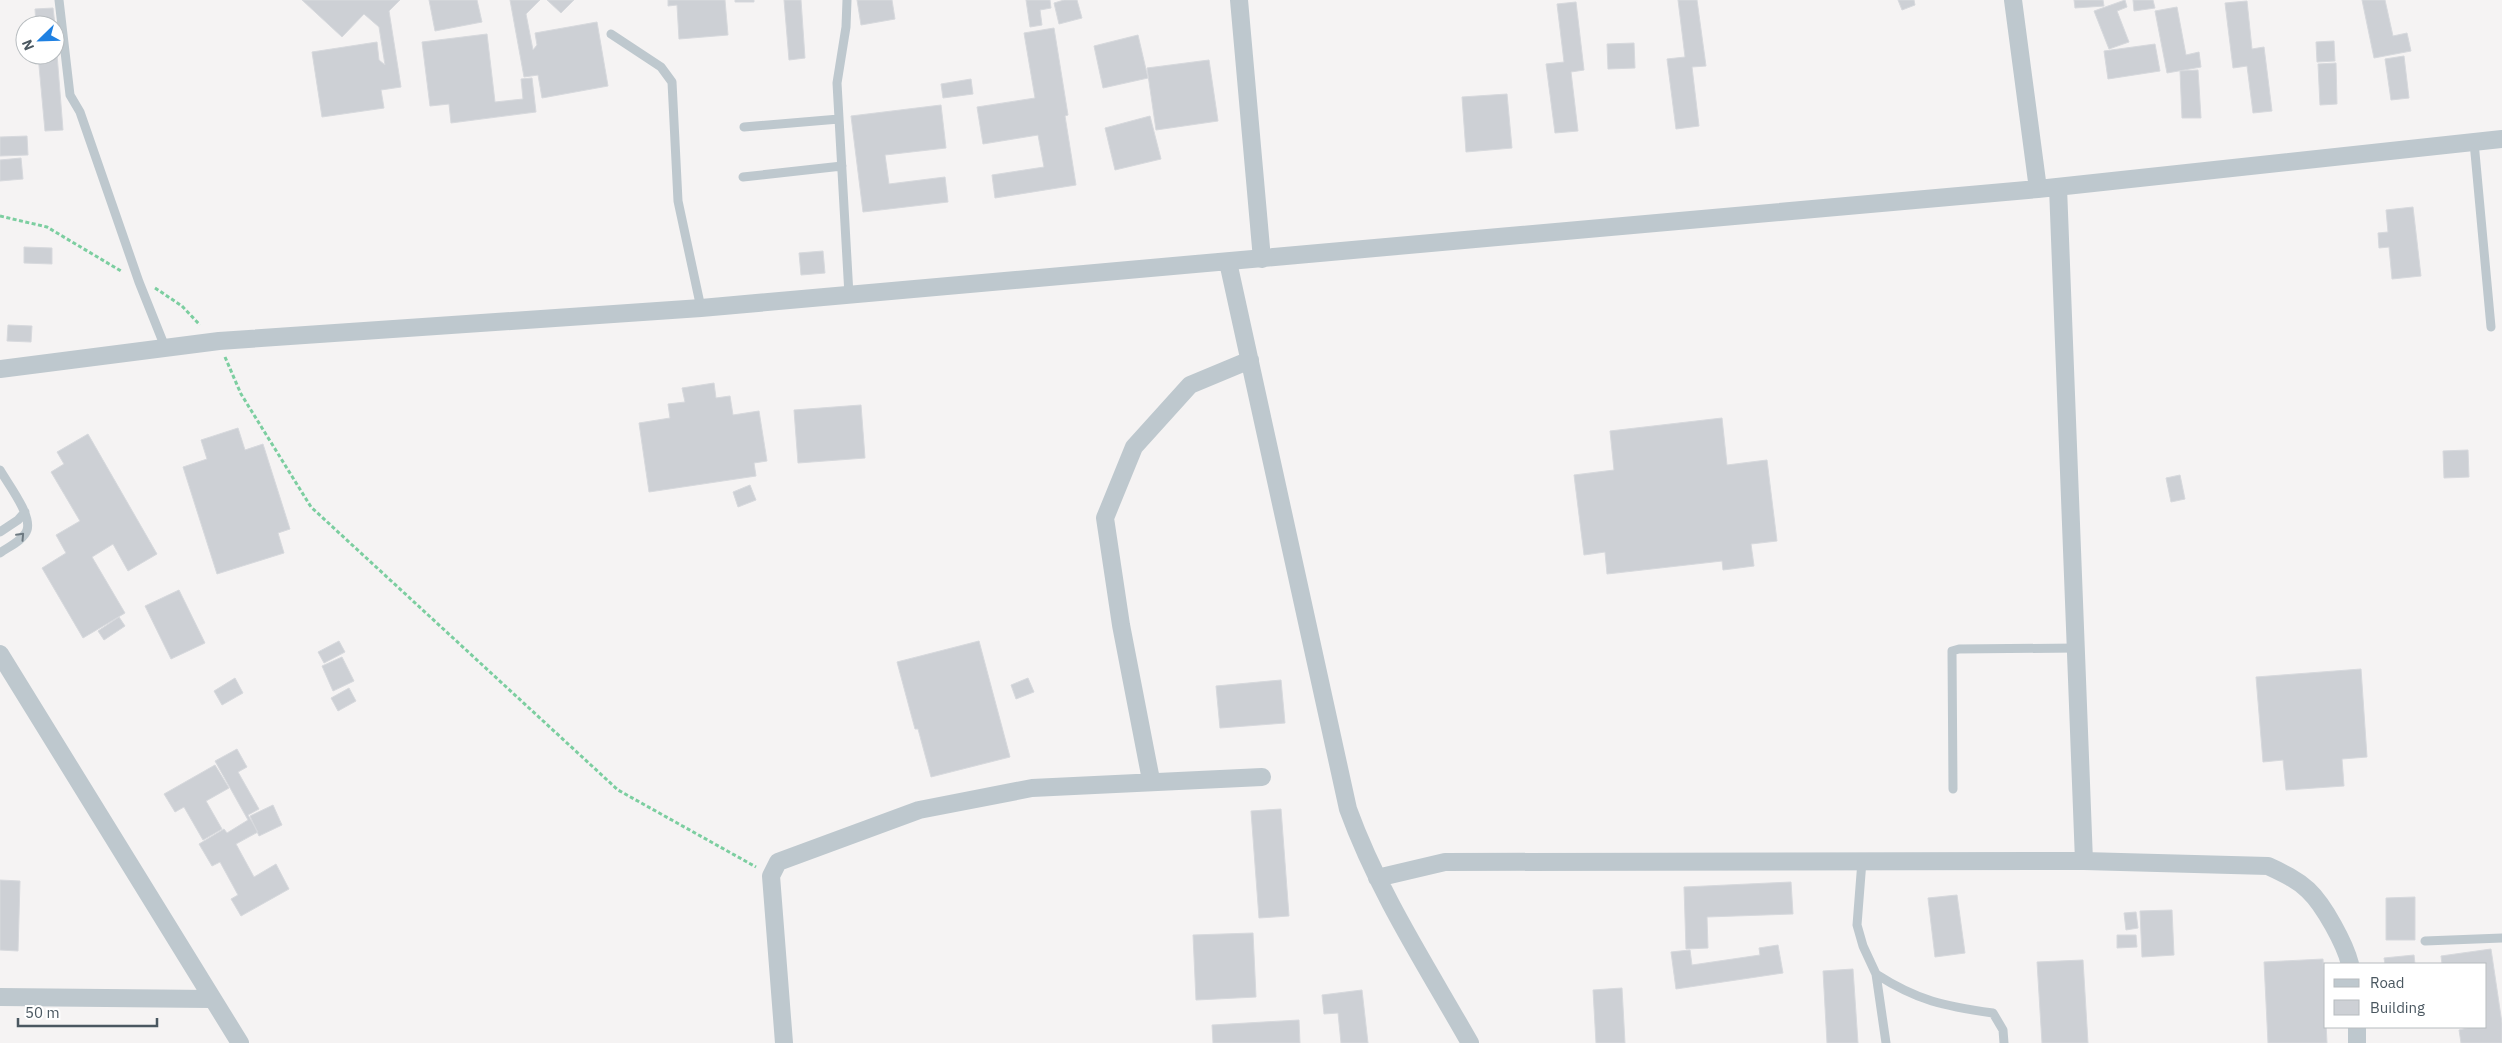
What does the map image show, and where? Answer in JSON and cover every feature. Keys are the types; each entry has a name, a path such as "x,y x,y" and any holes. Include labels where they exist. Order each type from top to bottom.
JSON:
{"street":[{"path":"1239,0 1262,259"},
{"path":"2013,0 2038,189"},
{"path":"0,369 165,347 219,342 701,308 2038,189 2502,139"},
{"path":"2058,187 2084,861"},
{"path":"1228,262 1348,809 1363,852 1470,1043"},
{"path":"1151,780 1120,625 1105,518 1134,447 1190,385 1250,360"},
{"path":"0,654 211,999 240,1043"},
{"path":"784,1043 771,876 778,862 919,810 1032,788 1151,780 1262,777"},
{"path":"1377,878 1445,862 1634,864 2084,861 2268,866 2291,876 2310,891 2334,926 2347,951 2350,963"},
{"path":"0,997 211,999"},
{"path":"2356,1028 2357,1043"}],"lane":[{"path":"59,0 70,95 80,112 139,282 165,347"},
{"path":"847,0 846,27 839,61 837,83 849,295"},
{"path":"611,34 661,67 672,82 678,202 701,308"},
{"path":"744,127 839,119"},
{"path":"2474,142 2491,327"},
{"path":"743,176 842,166"},
{"path":"0,470 25,512 27,530 22,538 0,553"},
{"path":"0,532 18,520 25,512"},
{"path":"1952,789 1950,657 1952,652 1959,649 2076,648"},
{"path":"1862,861 1857,925 1863,946 1876,974 1886,1043"},
{"path":"2425,941 2502,938"},
{"path":"1876,974 1904,992 1942,1005 1993,1013 2003,1030 2004,1043"}],"path":[{"path":"0,216 47,227 139,282 161,290 182,306 219,342 242,394 311,507 618,790 771,876"}],"building":[{"path":"302,0 400,0 389,11 401,87 381,90 384,108 322,117 312,52 377,42 379,60 385,65 379,27 364,14 342,37"},
{"path":"429,0 477,0 482,22 435,31"},
{"path":"510,0 540,0 526,14 533,50 537,45 535,33 597,22 608,86 542,98 538,75 524,77"},
{"path":"547,0 574,0 561,13"},
{"path":"668,0 725,0 728,35 679,39 677,5 668,6"},
{"path":"735,0 754,0 754,2 735,2"},
{"path":"784,0 801,0 805,58 789,60"},
{"path":"857,0 892,0 895,19 861,25"},
{"path":"1026,0 1050,0 1051,8 1040,10 1042,25 1030,27"},
{"path":"1064,0 1077,0 1082,18 1059,24 1054,3"},
{"path":"1678,0 1697,0 1706,66 1692,67 1699,126 1676,129 1667,59 1685,57"},
{"path":"1898,0 1914,0 1915,5 1902,10"},
{"path":"2074,0 2103,0 2104,6 2075,8"},
{"path":"2125,0 2127,7 2117,11 2129,42 2109,49 2094,11"},
{"path":"2133,0 2153,0 2155,8 2134,11"},
{"path":"2362,0 2385,0 2393,36 2407,33 2411,51 2374,58"},
{"path":"2247,1 2252,49 2264,47 2272,111 2253,113 2247,66 2233,68 2225,3"},
{"path":"1576,2 1584,70 1571,72 1578,131 1555,133 1546,64 1564,62 1557,4"},
{"path":"2177,7 2186,55 2199,52 2201,67 2167,73 2155,11"},
{"path":"53,8 54,15 35,15 35,9"},
{"path":"1054,28 1068,115 1065,116 1076,185 995,198 992,175 1044,167 1038,135 983,144 977,107 1035,98 1024,33"},
{"path":"487,34 495,102 523,99 521,79 532,78 536,112 451,123 449,104 430,106 422,42"},
{"path":"1138,35 1148,78 1103,88 1094,46"},
{"path":"2334,41 2335,61 2317,62 2316,42"},
{"path":"1634,43 1635,68 1608,69 1607,44"},
{"path":"2155,44 2160,71 2108,79 2104,51"},
{"path":"2404,56 2409,98 2391,100 2385,59"},
{"path":"1209,60 1218,121 1156,130 1147,68"},
{"path":"2336,63 2337,104 2320,105 2318,64"},
{"path":"39,65 58,65 63,130 45,131"},
{"path":"2198,70 2201,118 2182,118 2180,71"},
{"path":"971,79 973,94 943,98 941,84"},
{"path":"1507,94 1512,148 1466,152 1462,97"},
{"path":"941,105 946,148 885,155 889,184 945,177 948,202 863,212 851,116"},
{"path":"1150,116 1161,159 1115,170 1105,128"},
{"path":"27,136 28,155 0,156 0,137"},
{"path":"21,158 23,179 0,181 0,160"},
{"path":"2413,207 2421,276 2392,279 2389,247 2379,248 2378,233 2388,232 2386,210"},
{"path":"24,247 52,248 52,264 24,263"},
{"path":"823,251 825,273 801,275 799,253"},
{"path":"8,325 32,326 31,342 7,341"},
{"path":"714,383 716,398 730,396 733,415 759,411 767,461 754,463 756,476 649,492 639,423 670,418 668,404 685,402 682,388"},
{"path":"861,405 865,458 798,463 794,410"},
{"path":"1722,418 1727,465 1767,460 1777,541 1751,544 1754,566 1723,570 1722,561 1607,574 1605,552 1584,555 1574,475 1614,470 1610,431"},
{"path":"238,428 245,450 263,444 290,529 278,533 284,553 217,574 183,467 207,459 201,440"},
{"path":"88,434 157,554 128,571 113,544 92,557 125,613 83,638 42,568 66,553 56,535 80,521 51,472 64,464 57,452"},
{"path":"2468,450 2469,477 2444,478 2443,451"},
{"path":"2180,475 2185,499 2171,502 2166,478"},
{"path":"750,485 756,500 738,507 733,492"},
{"path":"179,590 205,643 171,659 145,606"},
{"path":"119,617 125,626 104,640 98,631"},
{"path":"339,641 345,652 324,663 318,652"},
{"path":"979,641 1010,757 931,777 918,729 915,729 897,662"},
{"path":"342,657 354,681 333,691 322,666"},
{"path":"2361,669 2367,757 2342,759 2344,786 2286,790 2283,760 2263,762 2256,677"},
{"path":"235,678 243,693 222,705 214,691"},
{"path":"1028,678 1034,692 1016,699 1011,685"},
{"path":"1281,680 1285,723 1220,728 1216,686"},
{"path":"349,688 356,701 338,711 331,698"},
{"path":"237,749 247,767 238,772 259,809 248,815 258,832 236,844 254,877 276,864 289,889 241,916 231,899 238,895 220,862 212,866 199,844 224,829 227,833 248,820 215,761"},
{"path":"215,765 229,788 206,801 222,829 203,840 184,807 175,812 164,794"},
{"path":"273,805 282,825 259,836 250,816"},
{"path":"1281,809 1289,916 1259,918 1251,811"},
{"path":"0,880 20,881 18,951 0,950"},
{"path":"1791,882 1793,914 1707,917 1708,948 1686,949 1684,887"},
{"path":"1957,895 1965,953 1935,957 1928,898"},
{"path":"2415,897 2415,940 2386,940 2386,898"},
{"path":"2172,910 2174,955 2142,957 2140,911"},
{"path":"2136,912 2138,928 2126,930 2124,913"},
{"path":"1253,933 1256,997 1196,1000 1193,935"},
{"path":"2117,935 2136,935 2137,947 2117,948"},
{"path":"1778,945 1783,973 1676,989 1671,952 1690,950 1692,965 1760,955 1759,948"},
{"path":"2491,949 2502,1023 2502,1043 2461,1043 2459,1030 2487,1028 2487,963 2442,963 2441,956"},
{"path":"2414,955 2415,963 2385,963 2384,958"},
{"path":"2323,959 2324,1028 2326,1028 2327,1043 2268,1043 2264,962"},
{"path":"2083,960 2088,1043 2042,1043 2037,962"},
{"path":"1853,969 1858,1043 1827,1043 1823,971"},
{"path":"1622,988 1625,1043 1596,1043 1593,990"},
{"path":"1362,990 1368,1043 1341,1043 1338,1013 1324,1014 1322,995"},
{"path":"1299,1020 1300,1043 1213,1043 1212,1025"}]}
